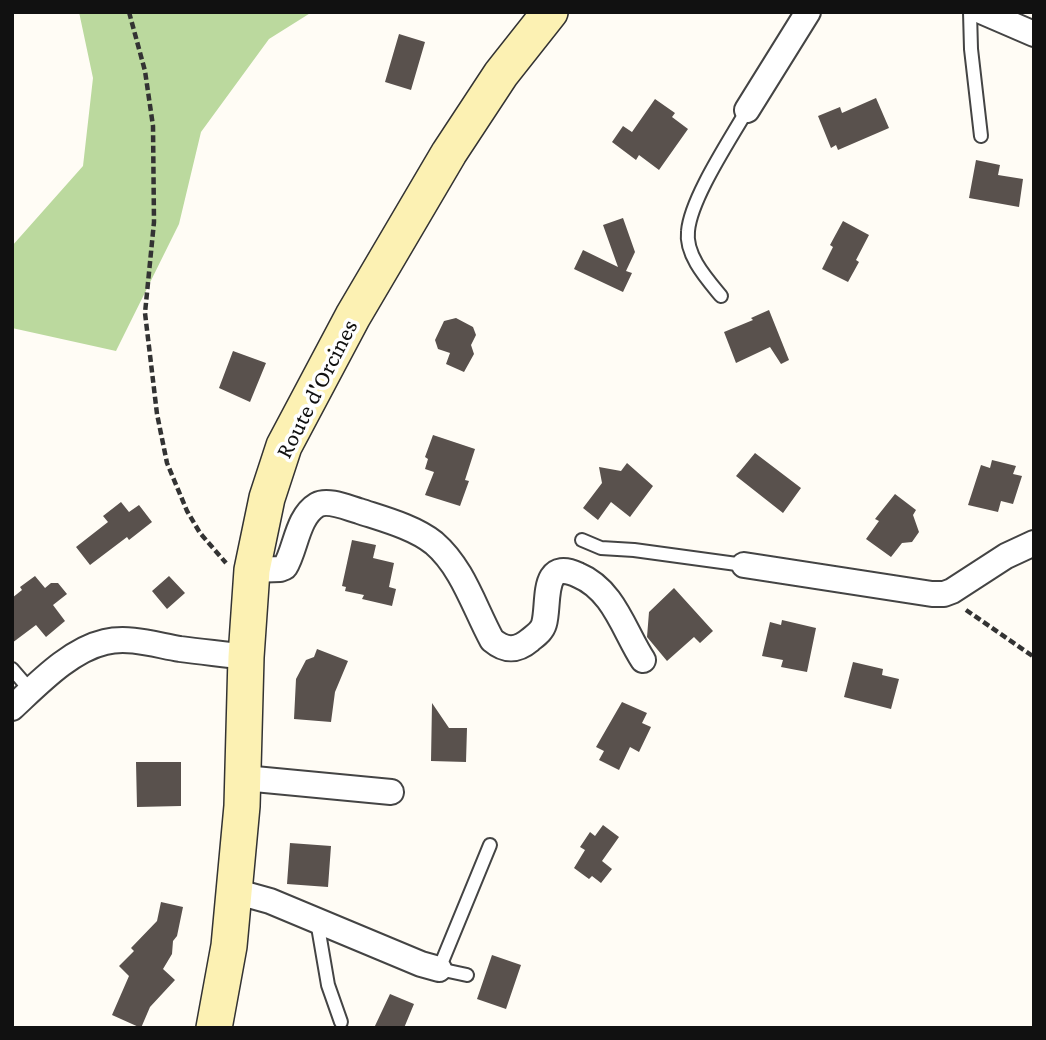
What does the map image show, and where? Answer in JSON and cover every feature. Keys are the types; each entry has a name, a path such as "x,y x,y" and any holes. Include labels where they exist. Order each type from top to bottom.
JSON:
{"main road":[{"name":"Route d'Orcines","path":"214,1028 229,946 244,778 246,657 252,573 267,498 284,446 353,316 449,153 501,74 550,12"}],"street":[{"path":"747,110 808,12"},
{"path":"983,12 1034,34"},
{"path":"252,573 285,567 310,513 317,505 339,505 388,521 432,542 460,574 492,640 499,646 506,649 522,646 540,632 544,623 548,585 554,575 561,571 590,582 610,602 643,660"},
{"path":"744,565 944,594 952,592 1006,555 1034,543"},
{"path":"12,708 86,649 104,642 124,639 246,657"},
{"path":"244,778 391,792"},
{"path":"234,891 257,896 439,969"}],"lane":[{"path":"970,12 971,49 981,136"},
{"path":"722,296 701,272 691,250 687,232 708,178 747,110"},
{"path":"582,540 601,548 744,565"},
{"path":"12,669 31,691"},
{"path":"467,975 439,969 490,845"},
{"path":"317,921 328,985 341,1022"}],"path":[{"path":"129,12 145,71 153,126 154,222 145,313 157,414 167,463 187,511 200,533 229,566 252,573"},
{"path":"952,592 973,617 1034,657"}],"green space":[{"path":"79,12 312,12 269,39 201,132 179,224 116,351 12,328 12,246 83,166 93,78"}],"building":[{"path":"399,34 425,42 411,90 385,82"},
{"path":"876,98 889,128 838,150 836,145 831,148 818,116 840,107 842,113"},
{"path":"655,99 675,113 672,117 688,129 659,170 639,155 636,160 612,142 623,126 632,132"},
{"path":"976,160 1000,165 998,175 1023,179 1019,207 969,198"},
{"path":"623,218 635,252 626,271 632,273 623,292 574,269 583,250 618,267 603,225"},
{"path":"843,221 869,235 848,282 822,269 833,247 830,245"},
{"path":"769,310 789,360 781,364 770,347 736,363 724,332"},
{"path":"456,318 473,327 476,335 471,345 474,354 464,372 446,364 450,353 438,349 435,340 444,321"},
{"path":"233,351 266,363 250,402 219,388"},
{"path":"433,435 475,449 465,480 469,481 460,506 425,495 434,472 425,469 428,459 425,457"},
{"path":"755,453 801,488 783,513 736,476"},
{"path":"992,460 1016,466 1013,474 1022,476 1013,504 1001,501 998,512 968,505 981,465 990,468"},
{"path":"627,463 653,486 630,517 611,502 598,520 583,508 602,483 599,467 621,471"},
{"path":"895,494 916,510 913,515 919,532 912,542 902,543 891,557 866,539 879,521 875,519"},
{"path":"121,502 129,512 139,505 152,522 90,565 76,547 108,522 103,516"},
{"path":"352,540 376,545 373,558 394,563 389,587 396,589 392,606 362,599 364,595 345,591 346,587 342,586"},
{"path":"35,576 45,588 51,583 58,583 67,594 53,605 65,621 46,637 36,625 12,643 12,598 22,590 20,587"},
{"path":"169,576 185,593 167,609 152,591"},
{"path":"674,588 713,631 700,643 694,637 667,661 647,637 649,612"},
{"path":"782,620 816,628 807,672 781,667 783,660 762,656 770,622 781,625"},
{"path":"317,649 348,661 335,692 331,722 294,719 296,679 306,660 314,657"},
{"path":"853,662 883,669 882,675 899,679 891,709 844,697"},
{"path":"622,702 647,713 642,723 651,727 639,752 630,747 619,770 599,760 604,751 596,747"},
{"path":"432,703 449,728 467,728 466,762 431,761"},
{"path":"136,762 181,762 181,806 137,807"},
{"path":"603,825 619,837 602,861 612,869 601,883 592,876 589,879 574,868 585,850 580,847 590,832 595,836"},
{"path":"290,843 331,846 328,887 287,884"},
{"path":"161,902 183,907 172,954 163,969 175,980 150,1007 141,1028 112,1015 129,976 119,966 134,951 131,948 157,921"},
{"path":"492,955 521,965 506,1009 477,999"},
{"path":"390,994 414,1004 404,1028 374,1028"}]}
